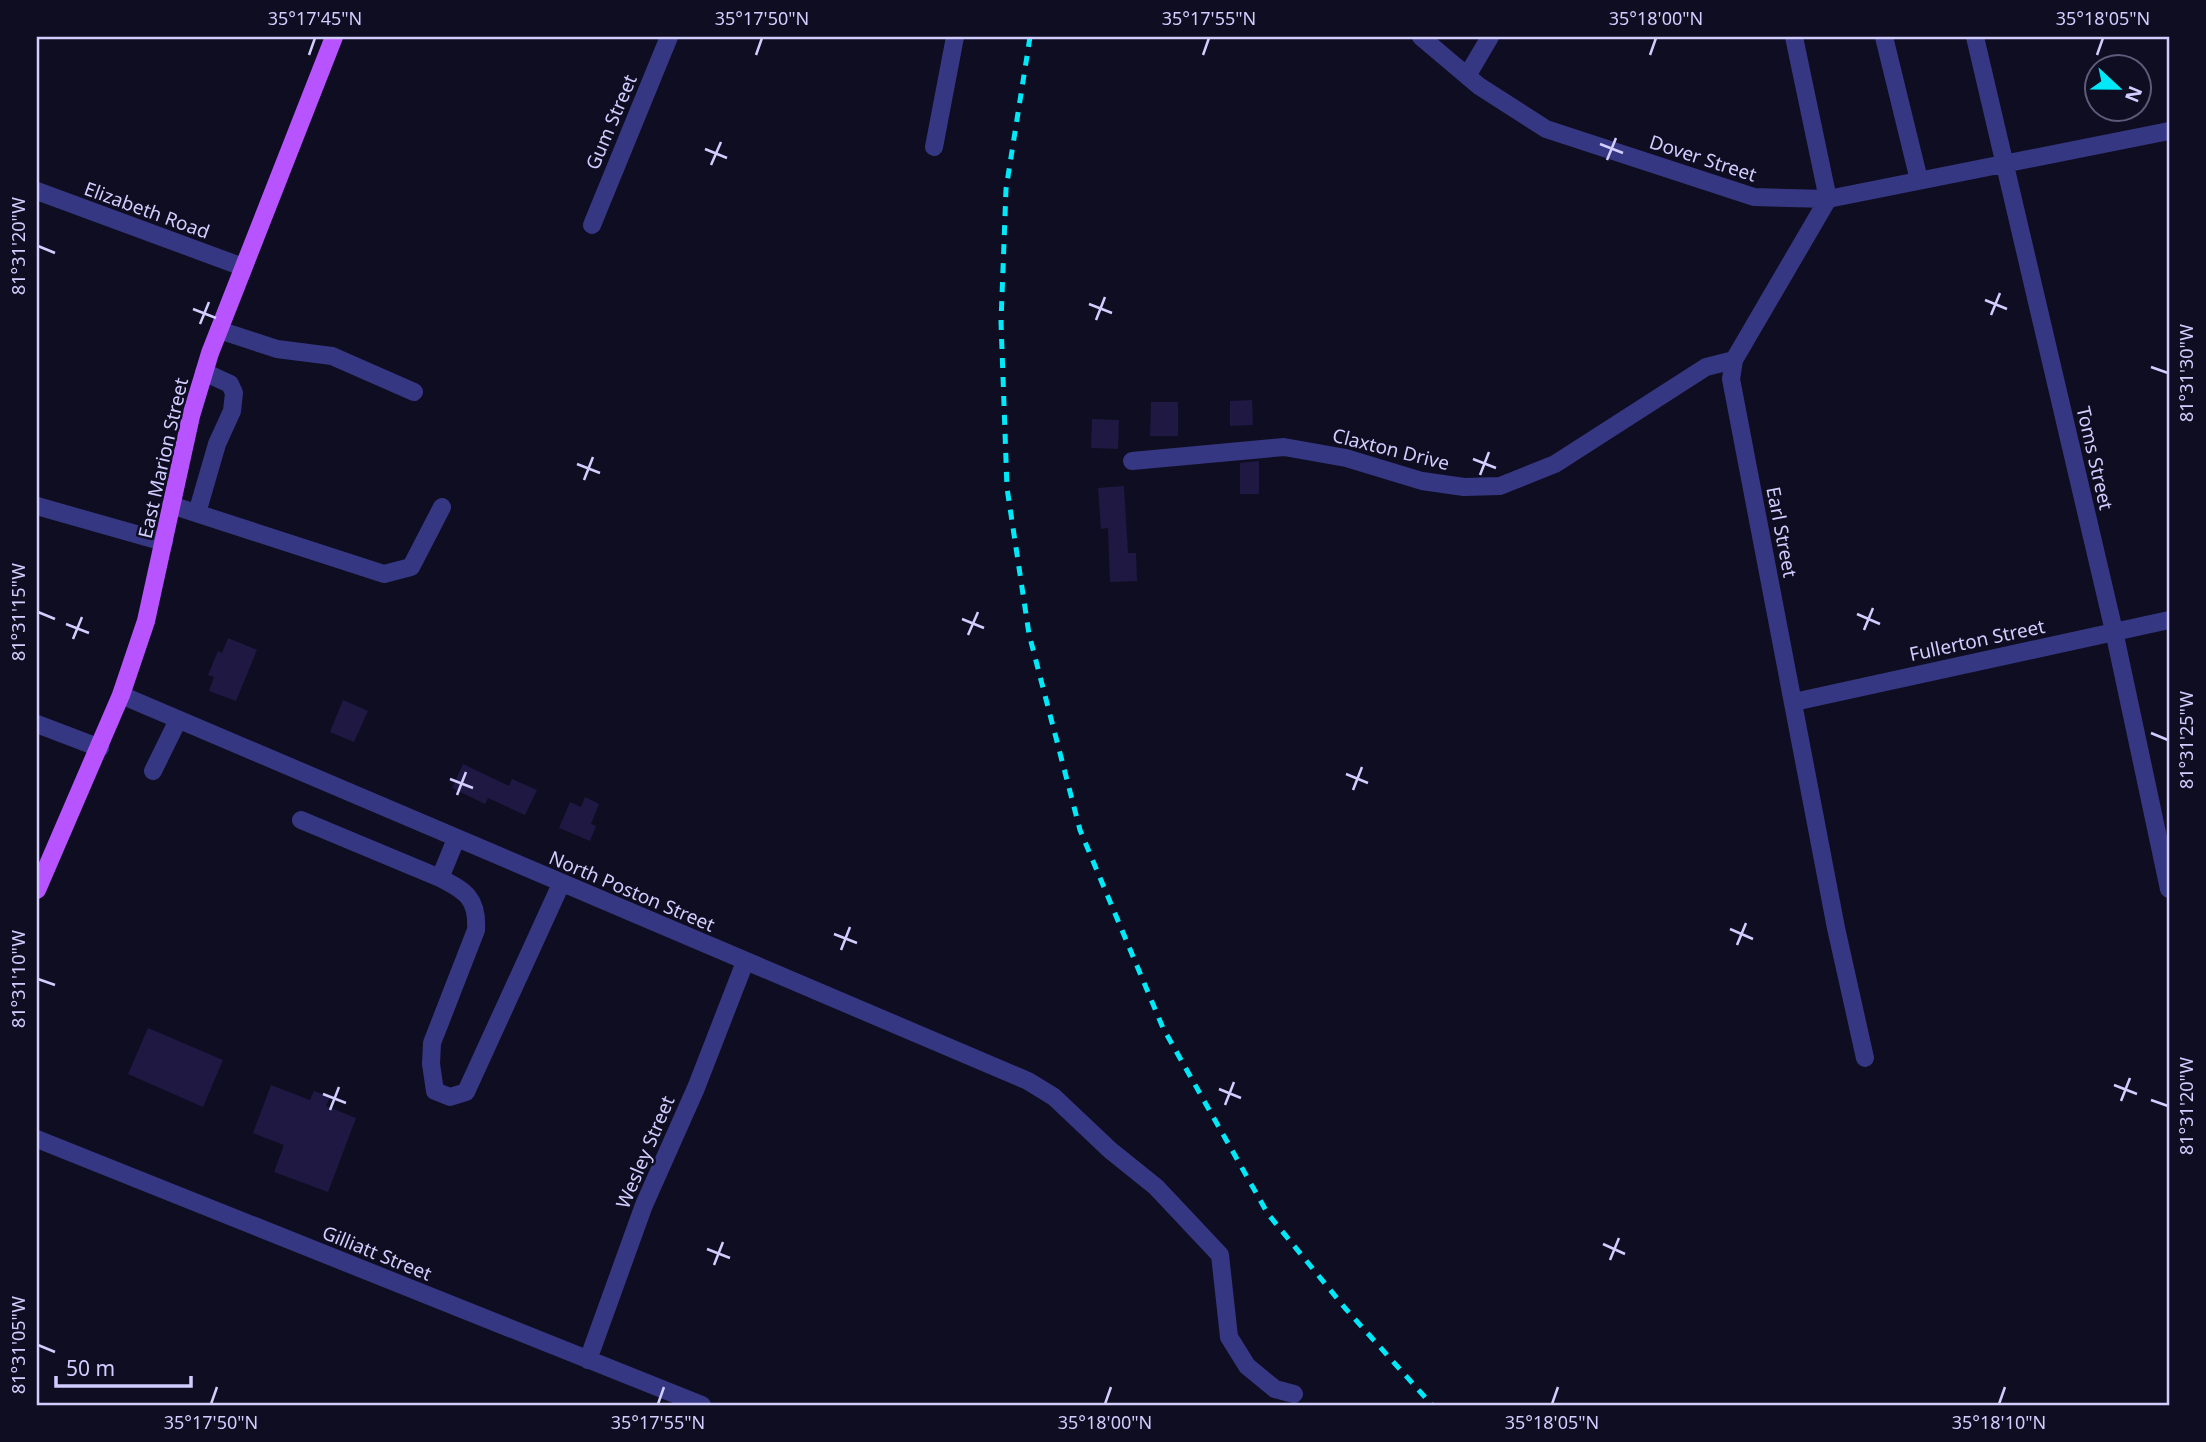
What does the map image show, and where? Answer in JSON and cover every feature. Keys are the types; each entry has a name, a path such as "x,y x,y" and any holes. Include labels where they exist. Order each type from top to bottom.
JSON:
{"main road":[{"name":"East Marion Street","path":"37,890 121,695 146,621 191,416 204,372 334,37"}],"street":[{"name":"Gum Street","path":"592,225 669,37"},
{"path":"934,147 955,37"},
{"name":"Dover Street","path":"1421,37 1467,76 1546,129 1754,197 1828,199 2169,131"},
{"path":"1467,76 1490,37"},
{"path":"1734,360 1828,199 1794,37"},
{"path":"1884,37 1919,180"},
{"name":"Toms Street","path":"1975,37 2114,631 2169,889"},
{"name":"Elizabeth Road","path":"37,191 243,267"},
{"path":"219,330 277,349 332,356 414,392"},
{"name":"Claxton Drive","path":"1132,461 1284,447 1346,458 1422,481 1479,488 1500,486 1555,464 1706,367 1734,360"},
{"name":"Earl Street","path":"1734,360 1731,379 1836,928 1865,1058"},
{"path":"197,513 217,444 232,411 234,393 230,384 204,372"},
{"path":"172,505 384,574 411,567 442,507"},
{"path":"37,506 164,542"},
{"name":"Fullerton Street","path":"1794,702 2169,620"},
{"name":"North Poston Street","path":"121,695 1028,1081 1069,1109 1110,1150 1156,1187 1220,1255 1229,1337 1247,1366 1275,1389 1294,1394"},
{"path":"153,771 178,720"},
{"path":"37,724 100,748"},
{"path":"301,820 440,878 469,896 477,913 476,930 432,1043 431,1064 435,1091 450,1097 466,1091 561,884"},
{"path":"440,878 456,839"},
{"name":"Wesley Street","path":"588,1360 640,1216 696,1088 745,962"},
{"name":"Gilliatt Street","path":"37,1139 702,1405"}],"building":[{"path":"1252,400 1253,425 1230,426 1230,401"},
{"path":"1151,402 1178,402 1178,436 1150,436"},
{"path":"1092,419 1119,420 1118,449 1091,448"},
{"path":"1259,461 1259,494 1240,494 1240,463"},
{"path":"1124,486 1128,553 1136,553 1137,581 1110,582 1108,528 1101,529 1098,488"},
{"path":"228,638 257,650 236,701 209,691 214,677 208,675 218,651 222,653"},
{"path":"343,700 368,711 354,742 330,732"},
{"path":"463,764 509,786 512,779 537,790 525,815 488,798 485,804 452,788"},
{"path":"585,797 599,804 591,824 596,826 590,841 559,828 570,802 581,807"},
{"path":"148,1028 223,1060 203,1107 128,1074"},
{"path":"271,1085 310,1100 314,1091 330,1097 326,1106 356,1118 328,1192 274,1172 284,1145 253,1133"}],"railway":[{"path":"1030,37 1006,189 1001,322 1007,488 1029,634 1080,830 1163,1028 1268,1214 1345,1308 1432,1405"}]}
